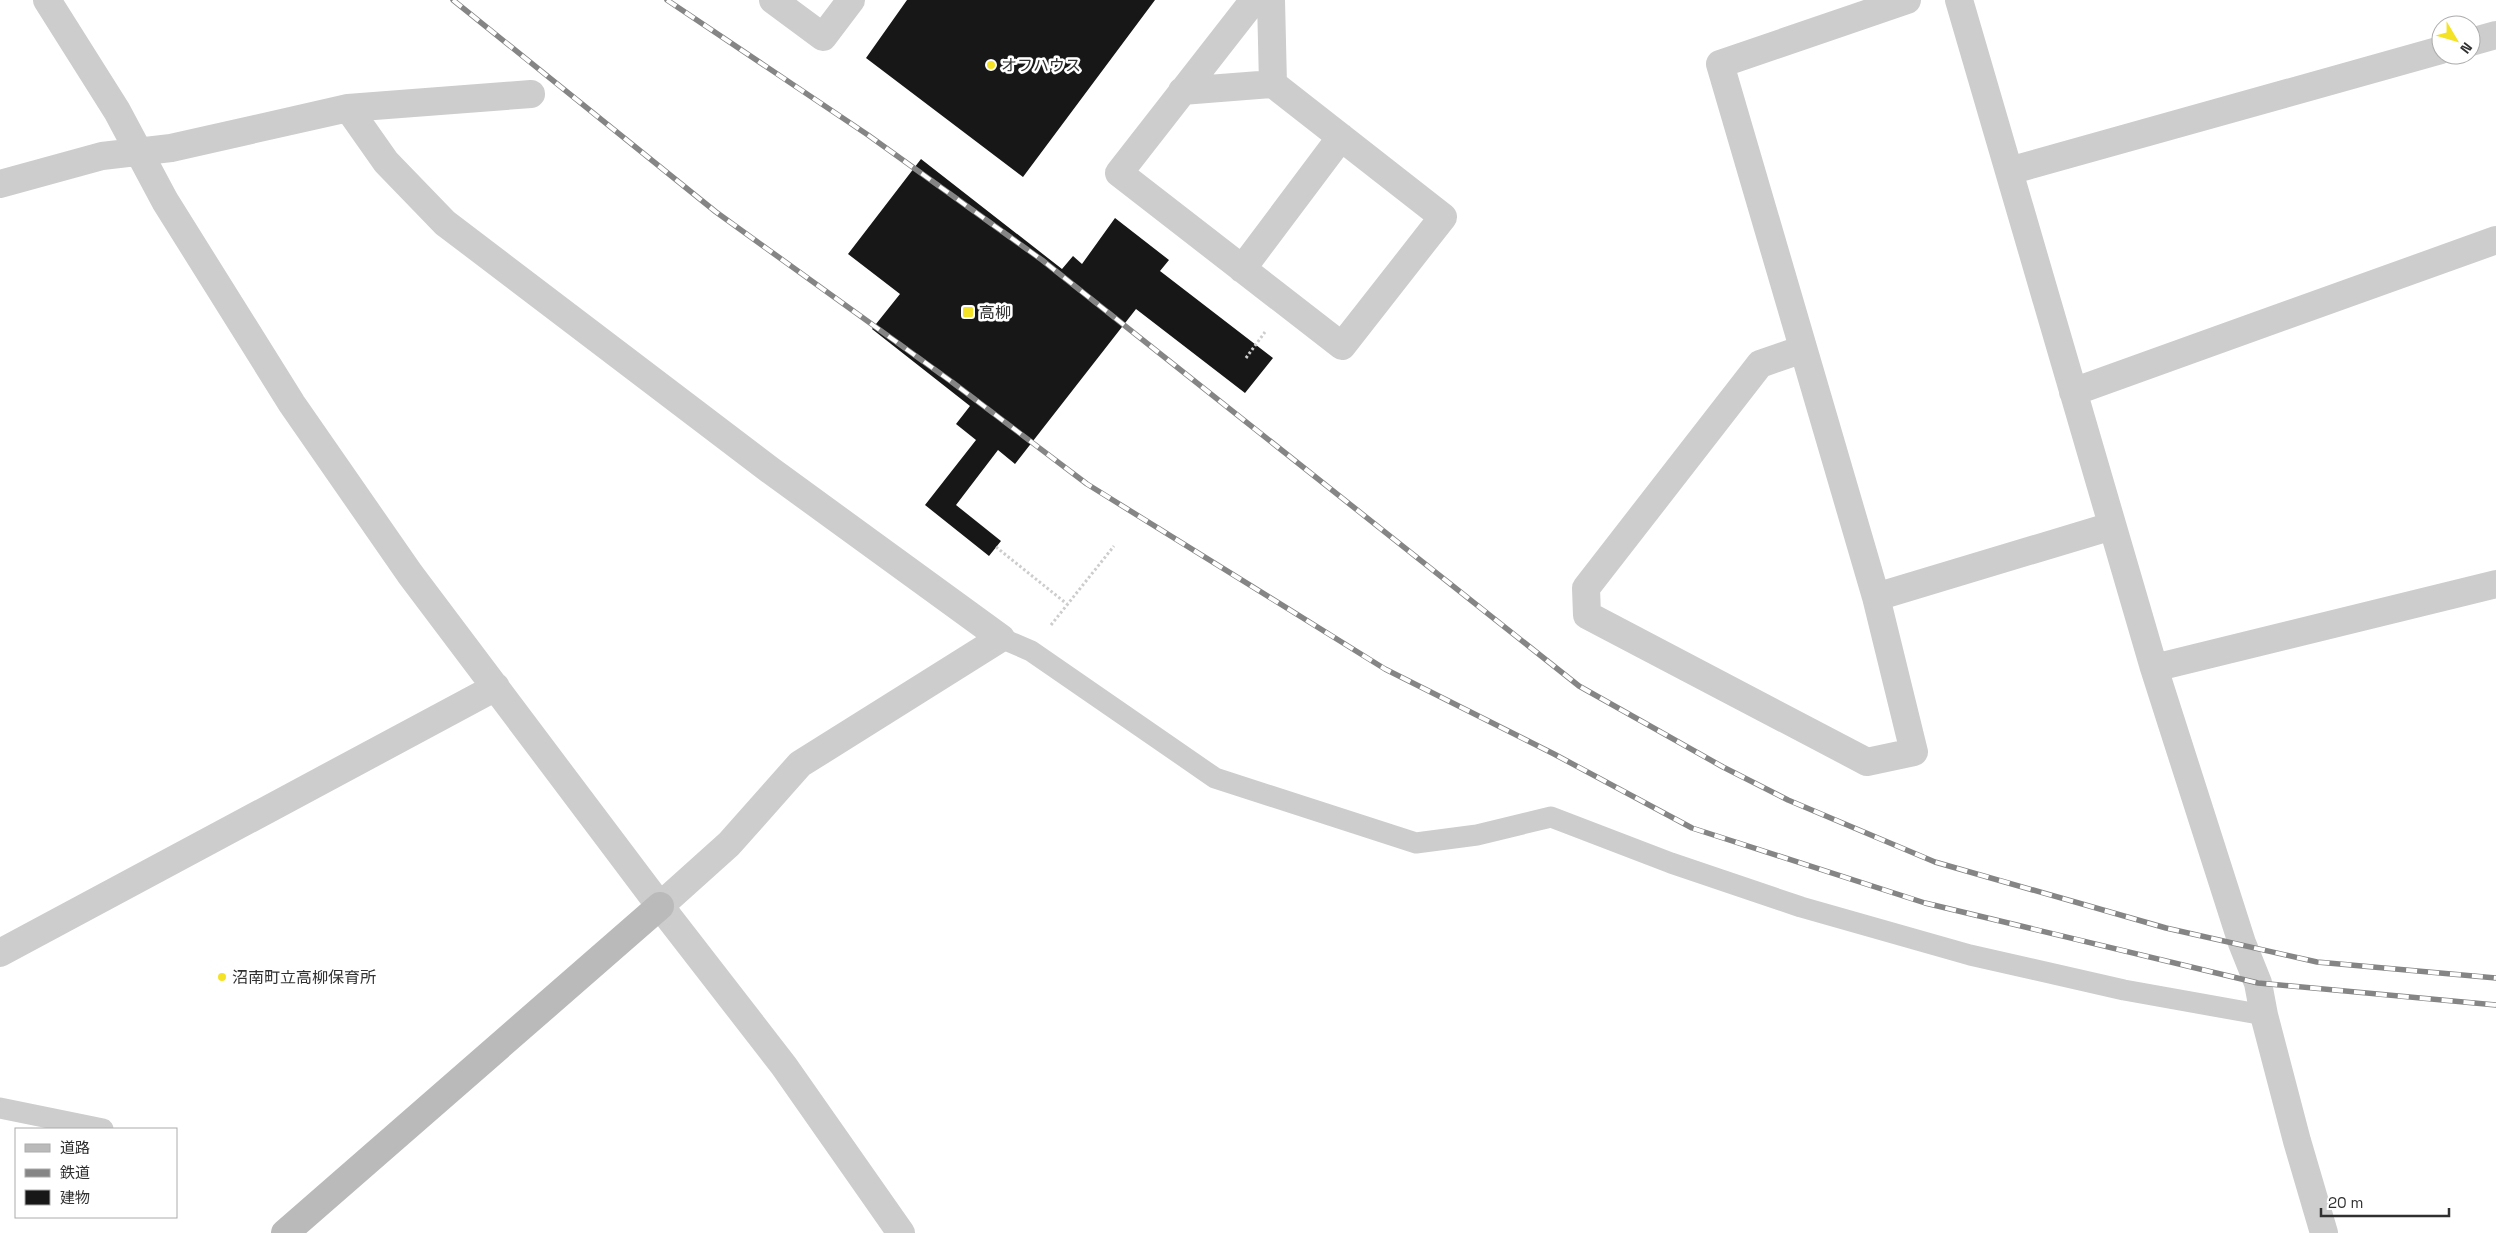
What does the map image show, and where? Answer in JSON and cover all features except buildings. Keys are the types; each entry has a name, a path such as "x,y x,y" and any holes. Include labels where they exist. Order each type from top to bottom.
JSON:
{"street":[{"path":"47,0 117,111 164,201 292,404 410,574 660,906 784,1066 901,1233"},
{"path":"774,0 823,37 851,0"},
{"path":"1182,91 1273,84 1443,217 1342,346 1119,173 1182,91 1254,0"},
{"path":"1271,0 1273,84"},
{"path":"1803,349 1760,364 1586,588 1587,615 1867,762 1914,752 1876,597 1720,64 1907,0"},
{"path":"1959,0 2154,668 2242,943 2258,983 2264,1016 2297,1141 2324,1233"},
{"path":"2481,39 2496,35"},
{"path":"2009,171 2431,53"},
{"path":"0,184 102,156 136,150 170,148 348,108 531,94"},
{"path":"285,1233 729,844 800,764 1000,638 770,470 445,223 386,162 348,108"},
{"path":"1242,269 1341,137"},
{"path":"2073,392 2496,240"},
{"path":"1876,597 2112,526"},
{"path":"2154,668 2496,584"},
{"path":"0,953 496,687"}],"lane":[{"path":"1000,638 1031,651 1215,778 1416,843 1477,835 1551,817 1670,863 1801,907 1970,955 2124,990 2264,1016"},
{"path":"0,1108 98,1128"}],"path":[{"path":"1246,358 1267,329"},
{"path":"1031,651 1114,546"},
{"path":"996,548 1067,604"}],"railway":[{"path":"453,0 716,212 952,382 1087,484 1385,669 1554,754 1692,828 1925,903 2258,983 2496,1005"},
{"path":"667,0 868,135 1042,260 1579,686 1723,767 1788,800 1935,862 2166,928 2317,962 2496,978"}],"place":[{"name":"オフハウス","path":"991,65"},
{"name":"高柳","path":"968,312"},
{"name":"沼南町立高柳保育所","path":"222,977"}]}
